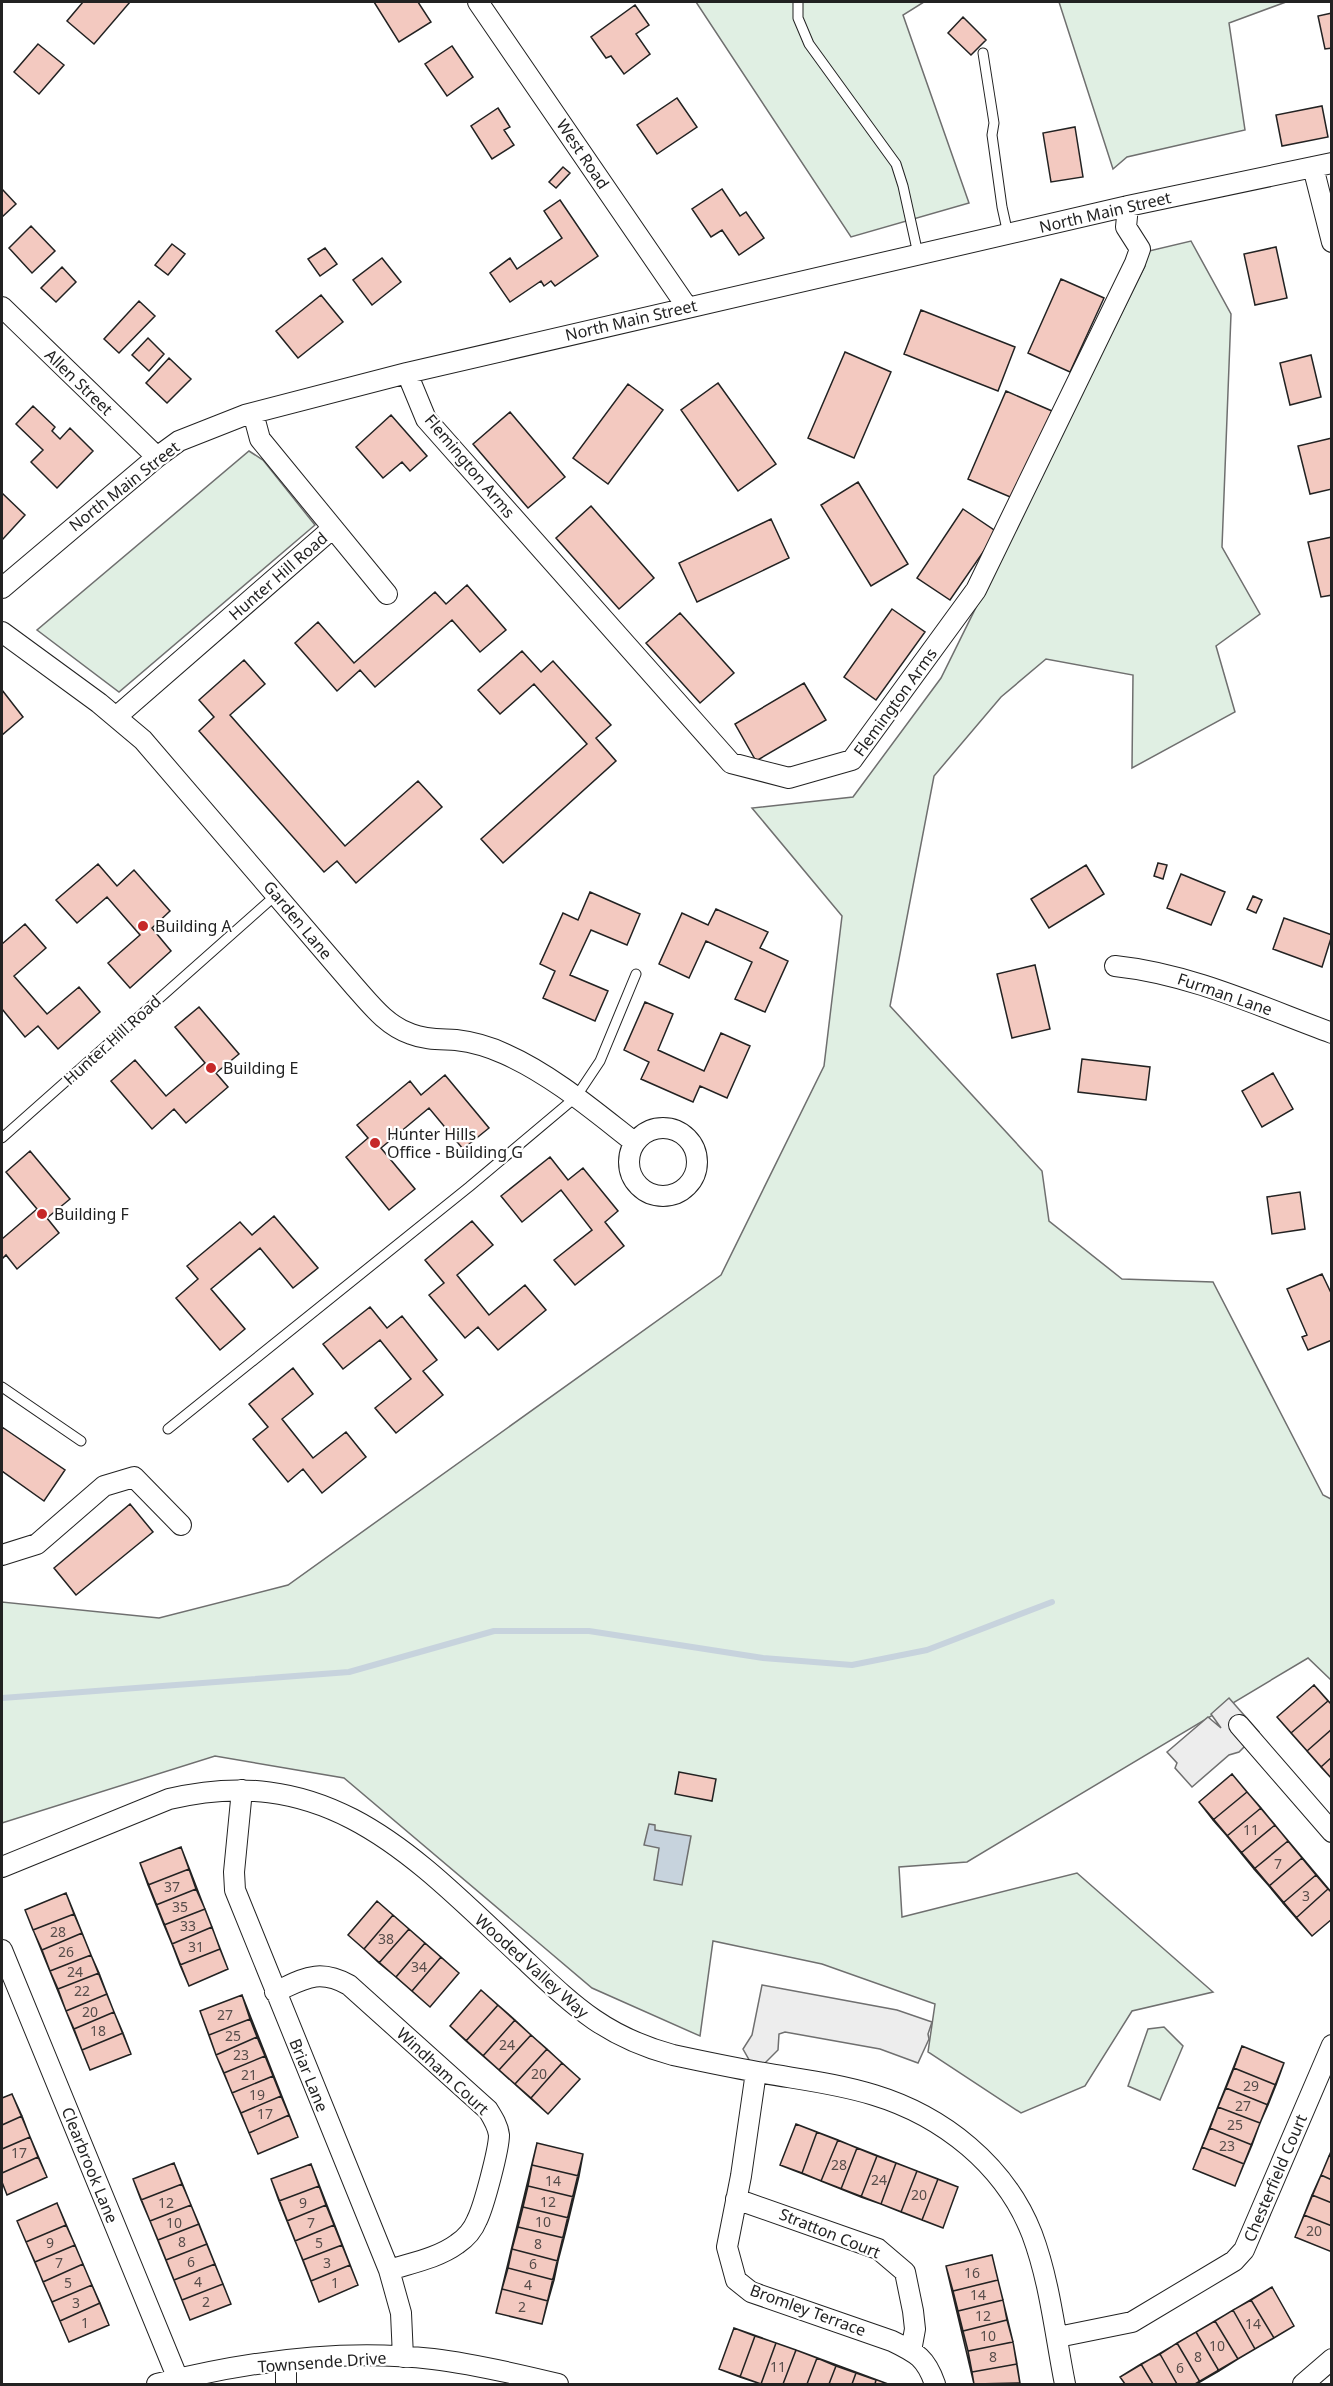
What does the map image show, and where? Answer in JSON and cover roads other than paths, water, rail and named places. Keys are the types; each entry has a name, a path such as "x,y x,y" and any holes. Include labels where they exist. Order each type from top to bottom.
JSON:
{"street":[{"name":"West Road","path":"478,2 687,307"},
{"name":"North Main Street","path":"2,588 179,441 210,427 253,413 407,373 687,307 1128,206 1322,165"},
{"path":"1322,165 1332,242"},
{"name":"Flemington Arms","path":"407,373 426,419 731,763 789,778 852,760 976,590 1136,263 1140,249 1126,227 1128,206"},
{"name":"Allen Street","path":"2,307 157,457"},
{"name":"Hunter Hill Road","path":"116,717 333,528 260,439 253,413"},
{"path":"333,528 387,594"},
{"name":"Garden Lane","path":"2,632 116,717 157,756 375,1010 392,1024 409,1034 430,1039 456,1040 504,1053 576,1097 634,1142"},
{"name":"Furman Lane","path":"1115,966 1145,969 1188,979 1332,1033"},
{"path":"2,1555 37,1544 104,1486 134,1477 181,1525"},
{"path":"1239,1725 1332,1832"},
{"name":"Wooded Valley Way","path":"2,1867 169,1798 211,1790 242,1790 300,1797 345,1814 383,1837 454,1896 572,2004 610,2031 651,2049 756,2072 852,2089 896,2102 937,2122 975,2152 1007,2188 1030,2231 1039,2255 1058,2337 1065,2385"},
{"name":"Briar Lane","path":"242,1790 234,1872 235,1890 389,2270 401,2313 404,2357"},
{"name":"Clearbrook Lane","path":"2,1950 178,2379"},
{"name":"Windham Court","path":"275,1992 309,1977 322,1974 349,1985 488,2110 495,2121 499,2134 497,2147 478,2219 470,2233 457,2245 442,2252 389,2270"},
{"name":"Chesterfield Court","path":"1058,2337 1131,2322 1234,2261 1244,2250 1332,2045"},
{"name":"Bromley Terrace","path":"756,2072 727,2247 736,2280 751,2292 892,2341 911,2350"},
{"name":"Stratton Court","path":"736,2199 878,2249 905,2272 914,2311 915,2329 911,2350"},
{"path":"911,2350 929,2366 935,2385"},
{"name":"Townsende Drive","path":"157,2385 178,2379 286,2361 355,2356 404,2357 462,2364 558,2385"},
{"path":"1303,2385 1332,2359"},
{"path":"286,2361 286,2385"}],"lane":[{"path":"798,2 798,18 809,44 896,164 918,254"},
{"path":"983,52 993,115 992,135 1008,234"},
{"name":"Hunter Hill Road","path":"2,1138 276,894"},
{"path":"168,1429 469,1187 576,1097 600,1061 636,974"},
{"path":"2,1387 81,1441"}],"waterway":[{"path":"2,1698 349,1672 494,1631 589,1631 763,1658 852,1665 927,1650 1052,1602"}],"place":[{"name":"Building A","path":"143,926"},
{"name":"Building E","path":"211,1068"},
{"name":"Hunter Hills Office - Building G","path":"375,1143"},
{"name":"Building F","path":"42,1214"}]}
